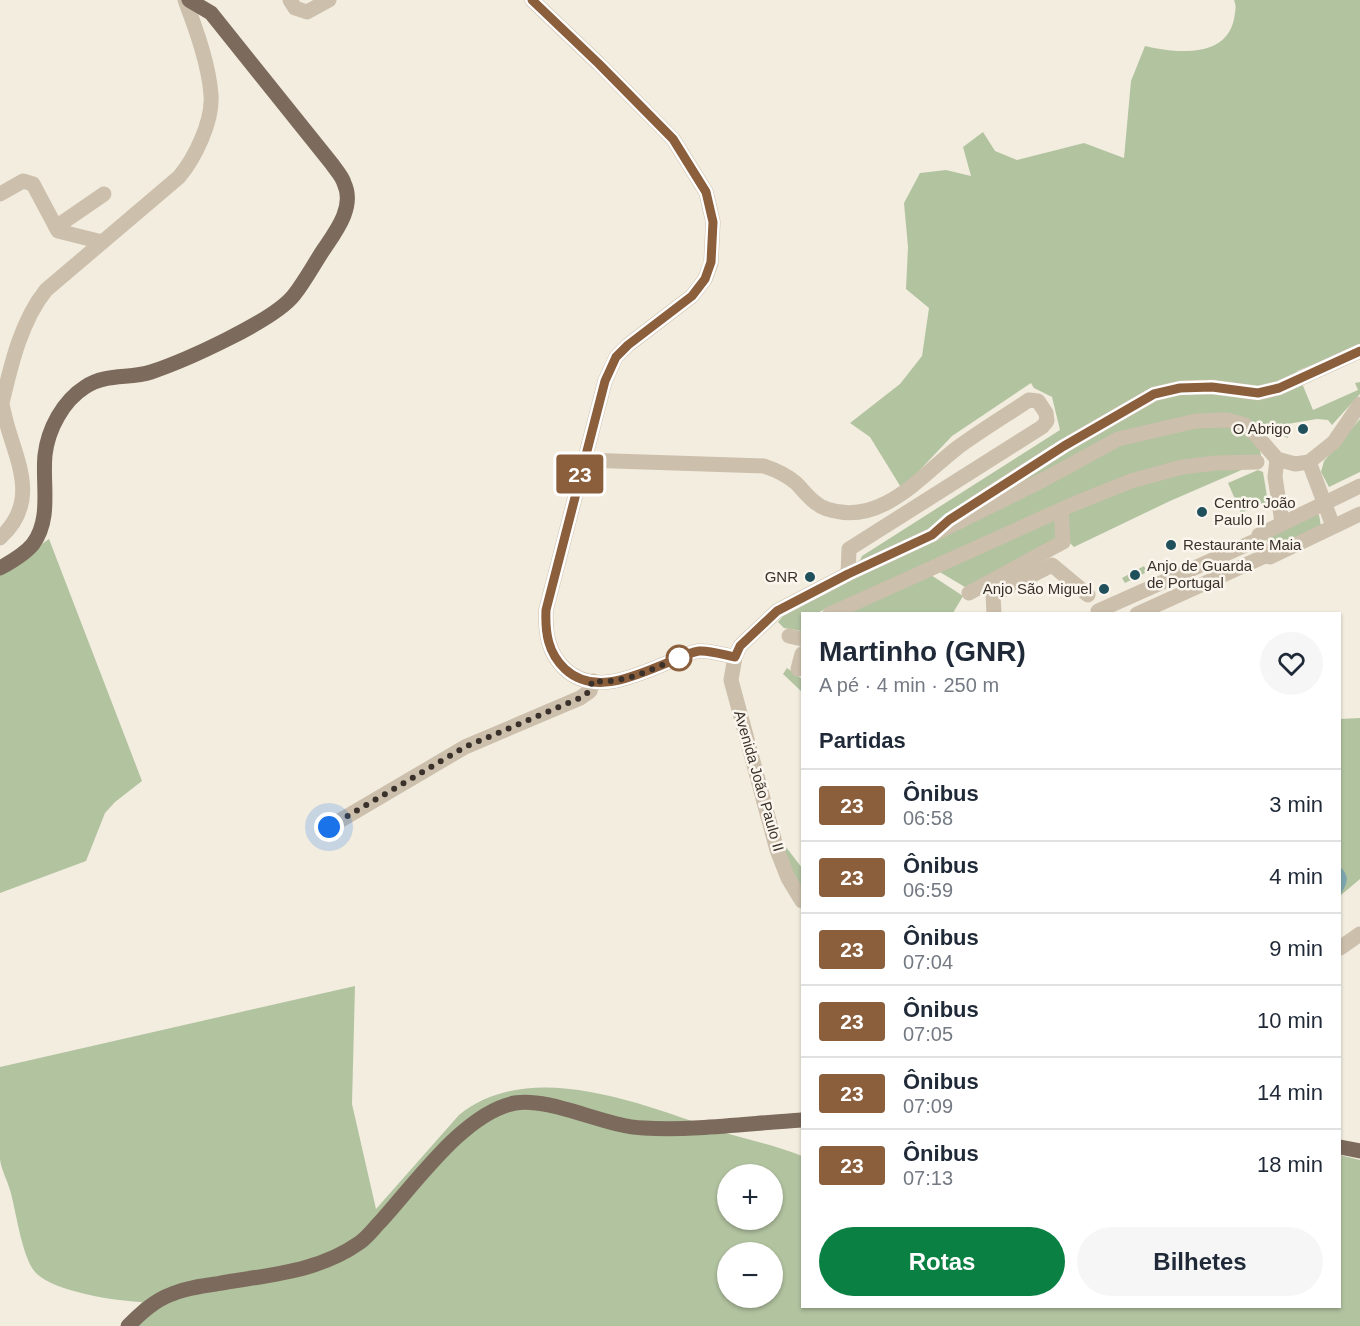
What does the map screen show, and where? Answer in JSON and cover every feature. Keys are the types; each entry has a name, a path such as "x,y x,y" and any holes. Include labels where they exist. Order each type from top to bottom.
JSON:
{"main road":[{"path":"0,568 33,544 42,524 45,508 45,454 57,417 70,399 87,385 100,379 116,375 148,373 211,346 275,313 294,296 339,227 348,202 345,184 332,164 211,13 187,0"},
{"path":"128,1326 146,1308 171,1294 307,1268 360,1243 451,1142 473,1122 500,1107 517,1103 539,1103 596,1119 642,1128 801,1120"},
{"path":"1341,1147 1360,1151"}],"street":[{"path":"0,538 10,529 23,497 20,463 4,417 2,403 26,321 34,305 46,291 179,177 190,164 200,141 210,111 212,96 187,0"},
{"path":"290,0 295,8 307,12 329,0"},
{"path":"532,0 673,139 706,192 713,222 711,262 705,279 692,296 628,345 616,357 605,381 546,610 549,645 559,663 568,672 580,678 604,683 621,680 698,651 735,657 740,646 777,611 848,574 932,535 1118,439 1196,421 1227,420 1245,425 1277,459 1295,464 1309,462 1334,442 1360,404"},
{"path":"0,194 23,181 33,184 58,231 102,242"},
{"path":"56,227 104,194"},
{"path":"932,535 949,520 1064,446 1154,394 1180,388 1212,387 1258,393 1279,388 1360,351"},
{"path":"584,460 764,466 779,471 814,502 826,509 846,512 875,509 892,501 959,447 1029,400 1038,400 1047,421 1042,427 849,549 848,574"},
{"path":"1277,459 1275,477 1282,522"},
{"path":"834,612 1131,481 1182,467 1257,462"},
{"path":"1309,462 1334,526"},
{"path":"994,612 993,595 1052,565 1094,605 1257,540 1259,535 1282,522 1360,486"},
{"path":"969,593 1063,542 1061,510"},
{"path":"1141,612 1265,556 1270,557 1360,514"},
{"path":"1257,540 1265,556"},
{"name":"Avenida João Paulo II","path":"735,657 731,680 777,850 788,878 801,899"},
{"path":"329,827 465,747 580,698 590,691 592,681"},
{"path":"1341,947 1360,934"}],"green space":[{"path":"1234,0 1360,0 1360,346 1297,371 1313,410 1358,390 1355,383 1360,382 1360,394 1332,425 1328,420 1317,419 1287,424 1288,438 1268,430 1259,446 1260,462 1170,501 1074,547 1069,542 1064,501 819,612 801,612 801,631 784,628 778,622 787,611 852,578 862,556 1060,430 1052,397 1034,388 1031,383 952,436 902,489 870,437 850,423 900,384 922,356 929,308 906,289 908,247 904,203 920,173 946,170 971,176 963,147 983,132 995,151 1017,160 1084,143 1124,158 1131,81 1145,46 1184,51 1210,47 1221,41 1229,32 1234,19"},
{"path":"1360,419 1360,472 1329,487 1321,472 1324,461"},
{"path":"1258,470 1263,472 1268,502 1241,513 1228,483"},
{"path":"1315,513 1319,515 1321,526 1275,548 1270,547 1266,539"},
{"path":"1056,517 1058,542 970,590 938,571"},
{"path":"49,539 142,781 105,813 86,861 0,893 0,572"},
{"path":"1144,566 1147,572 1125,583 1122,578"},
{"path":"931,575 963,596 954,612 848,612"},
{"path":"787,668 801,678 801,691 783,674"},
{"path":"1360,718 1360,879 1341,895 1341,719"},
{"path":"786,847 801,867 801,889 782,848"},
{"path":"355,986 352,1104 376,1209 459,1115 487,1098 519,1089 553,1088 623,1099 801,1156 801,1308 1341,1308 1341,1155 1360,1160 1360,1326 121,1326 142,1302 117,1300 71,1290 45,1280 36,1273 23,1246 10,1190 0,1159 0,1067"}],"water":[{"path":"1341,868 1347,877 1341,893"}],"bus line":[{"name":"23","path":"532,0 673,139 706,192 713,222 711,262 705,279 692,296 674,312 628,345 616,357 605,381 546,610 549,645 559,663 568,672 580,678 604,683 621,680 698,651 735,657 740,646 777,611 848,574 932,535 949,520 1064,446 1154,394 1180,388 1212,387 1258,393 1279,388 1360,351"}],"place":[{"name":"O Abrigo","path":"1303,429"},
{"name":"Centro João Paulo II","path":"1202,512"},
{"name":"Restaurante Maia","path":"1171,545"},
{"name":"Anjo de Guarda de Portugal","path":"1135,575"},
{"name":"GNR","path":"810,577"},
{"name":"Anjo São Miguel","path":"1104,589"}],"route":[{"path":"329,827 465,747 580,698 590,691 592,681 604,683 621,680 679,658"}]}
